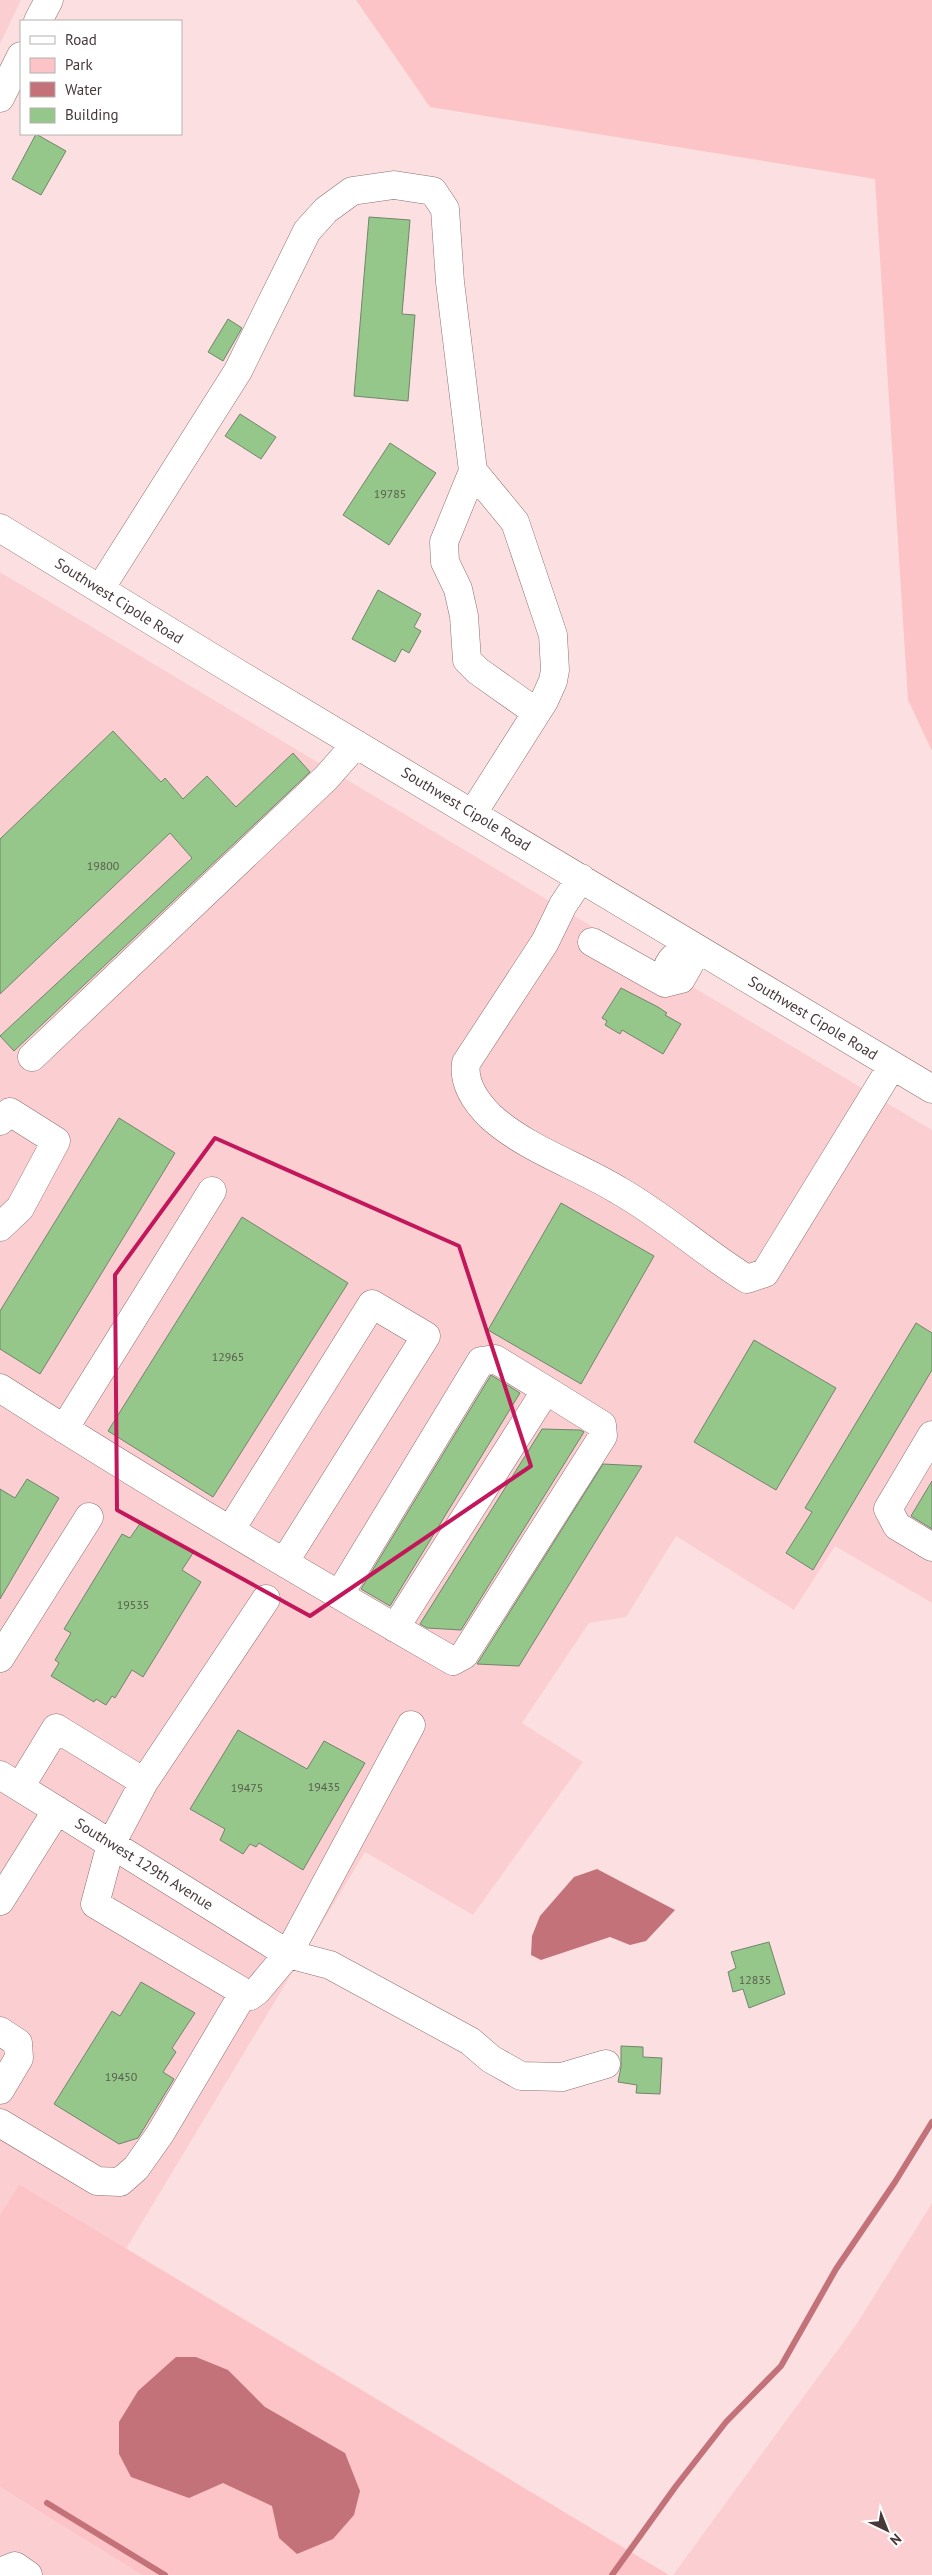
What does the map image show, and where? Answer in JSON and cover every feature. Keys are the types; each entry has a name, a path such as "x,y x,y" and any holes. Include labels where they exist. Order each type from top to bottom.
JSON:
{"street":[{"path":"38,20 48,0"},
{"path":"0,98 20,58"},
{"path":"100,589 238,371 307,231 326,210 352,191 394,185 433,191 445,208 450,282 474,471 444,542 445,562 458,589 464,616 467,660 478,671 536,712"},
{"path":"473,812 536,712 553,681 556,660 553,635 515,522 474,471"},
{"name":"Southwest Cipole Road","path":"0,528 932,1089"},
{"path":"32,1057 326,778 356,744"},
{"path":"581,878 544,942 466,1063 464,1074 473,1094 490,1116 523,1140 618,1190 674,1226 716,1259 747,1278 765,1273 892,1066"},
{"path":"592,942 665,982 665,970 673,956 690,945"},
{"path":"0,1121 10,1112 56,1140 20,1208 0,1227"},
{"path":"64,1429 212,1191"},
{"path":"231,1529 372,1304 426,1336 285,1561"},
{"path":"0,1388 64,1429 339,1595 453,1661 464,1655 603,1436 602,1425 495,1359 481,1361 339,1595"},
{"path":"395,1628 541,1398 549,1392"},
{"path":"932,1435 888,1509 897,1526 932,1548"},
{"path":"0,1658 89,1517"},
{"path":"266,1599 144,1782 110,1844 95,1904 243,1994 250,1996 257,1991 288,1954 411,1725"},
{"path":"10,1781 56,1728 144,1782"},
{"name":"Southwest 129th Avenue","path":"10,1781 288,1954 330,1965 470,2041 491,2059 521,2076 562,2077 606,2064"},
{"path":"0,1901 57,1810"},
{"path":"0,2123 97,2181 120,2182 136,2168 160,2134 243,1994"},
{"path":"0,2031 18,2043 18,2058 0,2090"},
{"path":"0,2572 15,2566 28,2575"}],"highlighted area":[{"path":"215,1138 459,1246 531,1466 310,1616 117,1510 115,1275"}],"shaded area":[{"path":"0,0 21,0 0,44"},
{"path":"0,572 932,1130 932,1603 835,1546 794,1610 676,1536 626,1617 589,1623 522,1723 583,1762 473,1915 365,1852 126,2249 19,2184 0,2215"},
{"path":"932,2203 932,2575 673,2575 856,2325"},
{"path":"0,2487 142,2575 0,2575"}],"green space":[{"path":"356,0 932,0 932,751 908,700 875,179 430,107"},
{"path":"19,2184 669,2575 142,2575 0,2487 0,2215"}],"water":[{"path":"597,1869 675,1910 646,1941 630,1945 610,1937 541,1960 531,1955 532,1936 540,1916 574,1877"},
{"path":"176,2357 196,2357 228,2370 265,2407 345,2453 360,2491 354,2515 333,2539 297,2554 279,2538 272,2506 223,2483 189,2498 131,2477 119,2454 119,2422 138,2391"}],"building":[{"path":"35,135 66,151 41,195 12,179"},
{"path":"369,217 410,220 402,314 415,315 408,401 354,396"},
{"path":"228,319 242,328 223,361 208,352"},
{"path":"240,414 276,437 261,459 225,436"},
{"path":"390,443 436,473 389,545 343,515"},
{"path":"378,590 421,614 414,627 421,631 409,653 402,649 395,662 352,639"},
{"path":"113,731 161,782 165,778 183,799 207,776 236,807 293,753 310,772 14,1051 0,1036 192,858 170,833 0,994 0,839"},
{"path":"621,988 658,1007 667,1013 665,1015 681,1024 663,1054 622,1030 620,1034 605,1025 607,1021 602,1018"},
{"path":"119,1118 175,1153 40,1374 0,1349 0,1311"},
{"path":"561,1203 654,1256 581,1384 488,1330"},
{"path":"242,1217 348,1283 213,1497 108,1431"},
{"path":"916,1323 932,1333 932,1370 813,1570 786,1553 812,1512 805,1508"},
{"path":"754,1340 836,1388 776,1490 694,1442"},
{"path":"491,1375 520,1393 390,1606 361,1589"},
{"path":"542,1429 580,1430 584,1432 461,1630 427,1628 420,1624"},
{"path":"603,1464 642,1466 519,1666 477,1664"},
{"path":"27,1479 59,1498 0,1599 0,1489 15,1498"},
{"path":"932,1481 932,1529 911,1516"},
{"path":"141,1522 193,1553 182,1570 201,1582 143,1677 132,1670 115,1698 112,1696 106,1705 96,1699 94,1702 51,1676 59,1663 55,1660 71,1633 64,1629 122,1534 130,1538"},
{"path":"238,1730 307,1769 324,1741 365,1763 303,1870 259,1843 256,1847 250,1844 243,1854 220,1840 225,1829 190,1809"},
{"path":"769,1942 785,1994 749,2008 743,1989 733,1992 728,1972 736,1968 731,1952"},
{"path":"141,1982 195,2013 172,2048 176,2052 163,2072 174,2079 138,2138 119,2144 54,2104 112,2011 120,2016"},
{"path":"621,2046 643,2047 643,2057 662,2058 660,2094 636,2093 637,2085 618,2082 621,2067"}],"waterway":[{"path":"612,2575 676,2486 726,2422 781,2366 836,2269 895,2182 932,2122"},
{"path":"47,2503 165,2575"}]}
